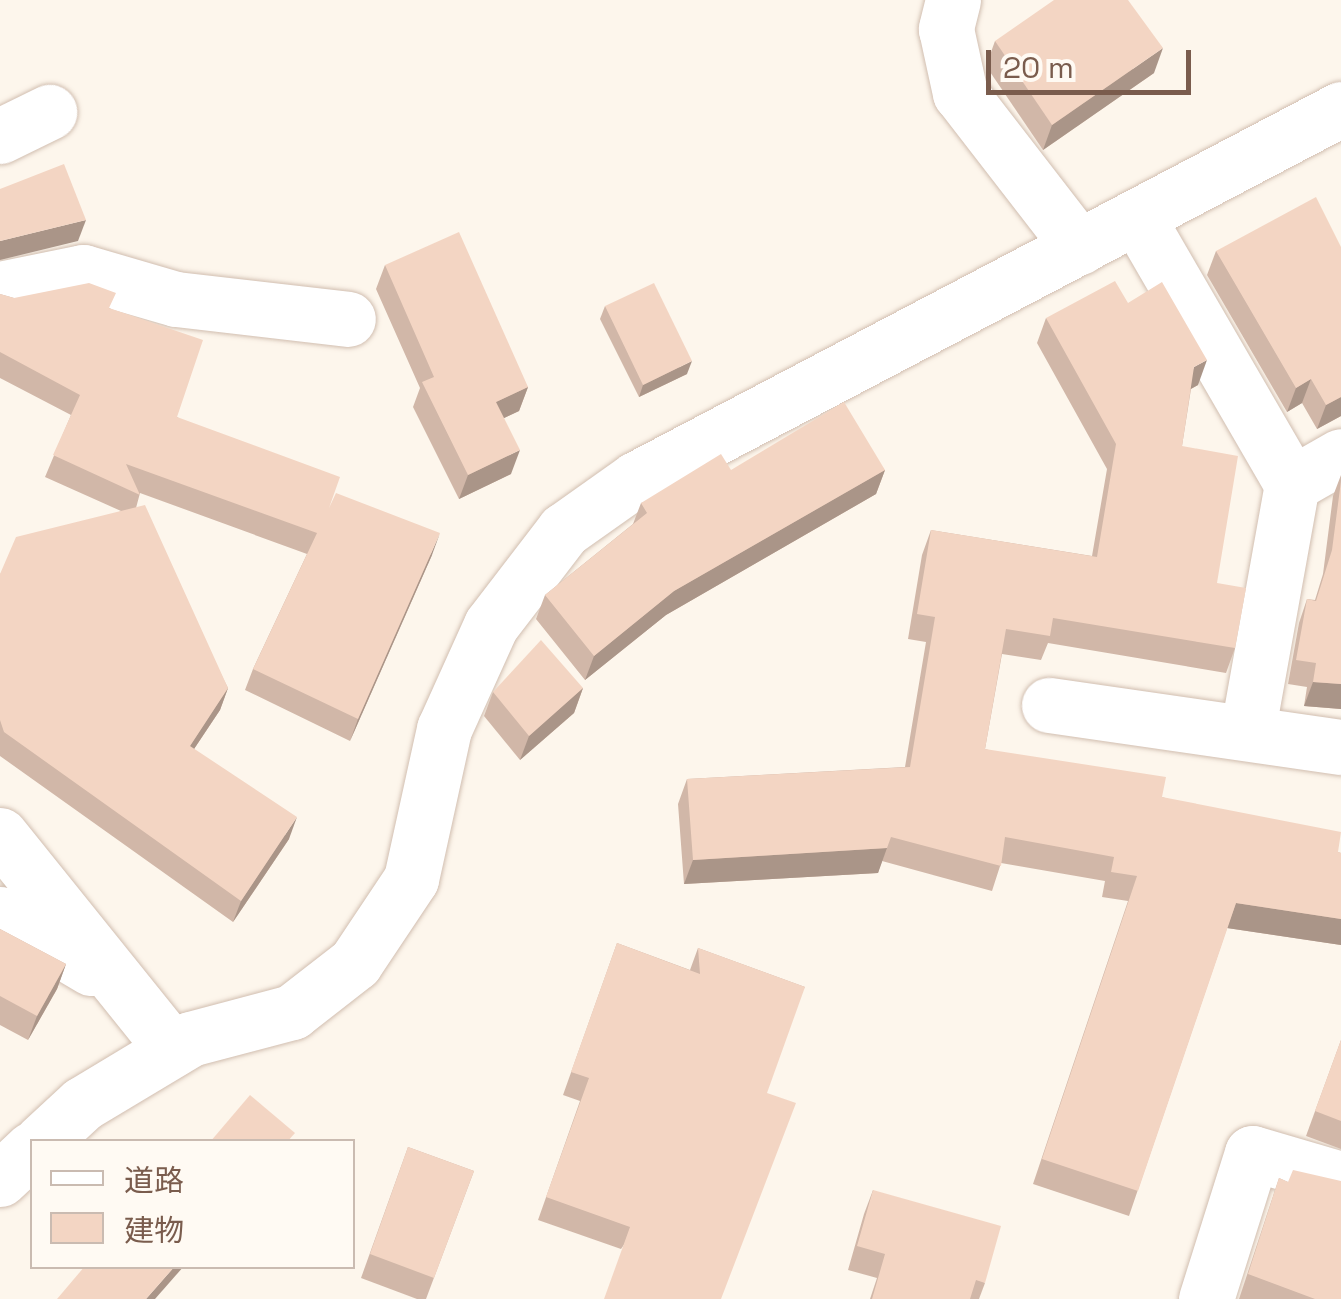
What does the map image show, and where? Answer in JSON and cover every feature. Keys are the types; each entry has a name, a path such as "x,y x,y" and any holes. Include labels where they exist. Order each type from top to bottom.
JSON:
{"street":[{"path":"953,0 946,29 960,93 1079,247"},
{"path":"44,1139 82,1104 172,1049 292,1012 355,963 410,879 444,729 491,625 564,530 636,478 1341,108"},
{"path":"0,136 49,112"},
{"path":"1137,217 1292,484 1247,734"},
{"path":"0,289 83,272 176,298 348,319"},
{"path":"1292,484 1341,456"},
{"path":"1049,704 1341,747"},
{"path":"0,836 172,1049"},
{"path":"0,914 124,988"},
{"path":"0,1179 30,1151"},
{"path":"1206,1299 1252,1153 1341,1179"}],"building":[{"path":"1054,0 1128,0 1163,48 1052,125 995,41"},
{"path":"64,164 86,220 0,241 0,189"},
{"path":"1316,197 1341,247 1341,397 1326,405 1311,379 1296,388 1216,251"},
{"path":"459,232 528,387 496,402 520,450 468,475 422,382 434,377 385,265"},
{"path":"1115,281 1128,303 1162,282 1207,360 1194,367 1182,446 1238,456 1217,583 1246,588 1235,648 1053,618 1050,636 1006,629 985,749 1166,777 1162,797 1341,832 1341,919 1236,903 1138,1191 1042,1159 1137,876 1111,872 1114,857 1005,837 1001,866 891,837 887,848 693,860 687,779 910,767 935,617 917,614 931,530 1097,557 1116,444 1046,318"},
{"path":"89,283 116,293 109,308 203,340 177,417 340,477 329,508 336,493 440,533 358,719 253,669 317,533 126,464 140,495 53,455 80,395 0,352 0,294 14,298"},
{"path":"654,283 692,361 643,385 605,306"},
{"path":"844,402 885,470 674,591 594,656 545,595 647,513 641,503 721,454 731,470"},
{"path":"1341,481 1341,684 1313,682 1316,663 1296,660 1307,599 1316,601 1332,550"},
{"path":"145,505 228,688 190,746 297,817 241,901 4,732 0,720 0,574 16,537"},
{"path":"541,640 583,688 529,736 493,692"},
{"path":"0,929 66,964 37,1016 0,996"},
{"path":"617,943 700,974 698,948 805,987 767,1093 796,1103 721,1299 604,1299 630,1227 546,1197 589,1078 571,1072"},
{"path":"1341,1040 1341,1121 1315,1111"},
{"path":"250,1095 295,1133 290,1139 213,1139"},
{"path":"408,1147 474,1171 434,1278 370,1254"},
{"path":"1293,1170 1341,1181 1341,1299 1315,1299 1248,1274 1279,1178 1288,1182"},
{"path":"873,1190 1001,1226 985,1283 976,1280 970,1299 872,1299 885,1254 857,1246"},
{"path":"82,1269 172,1269 146,1299 57,1299"}]}
